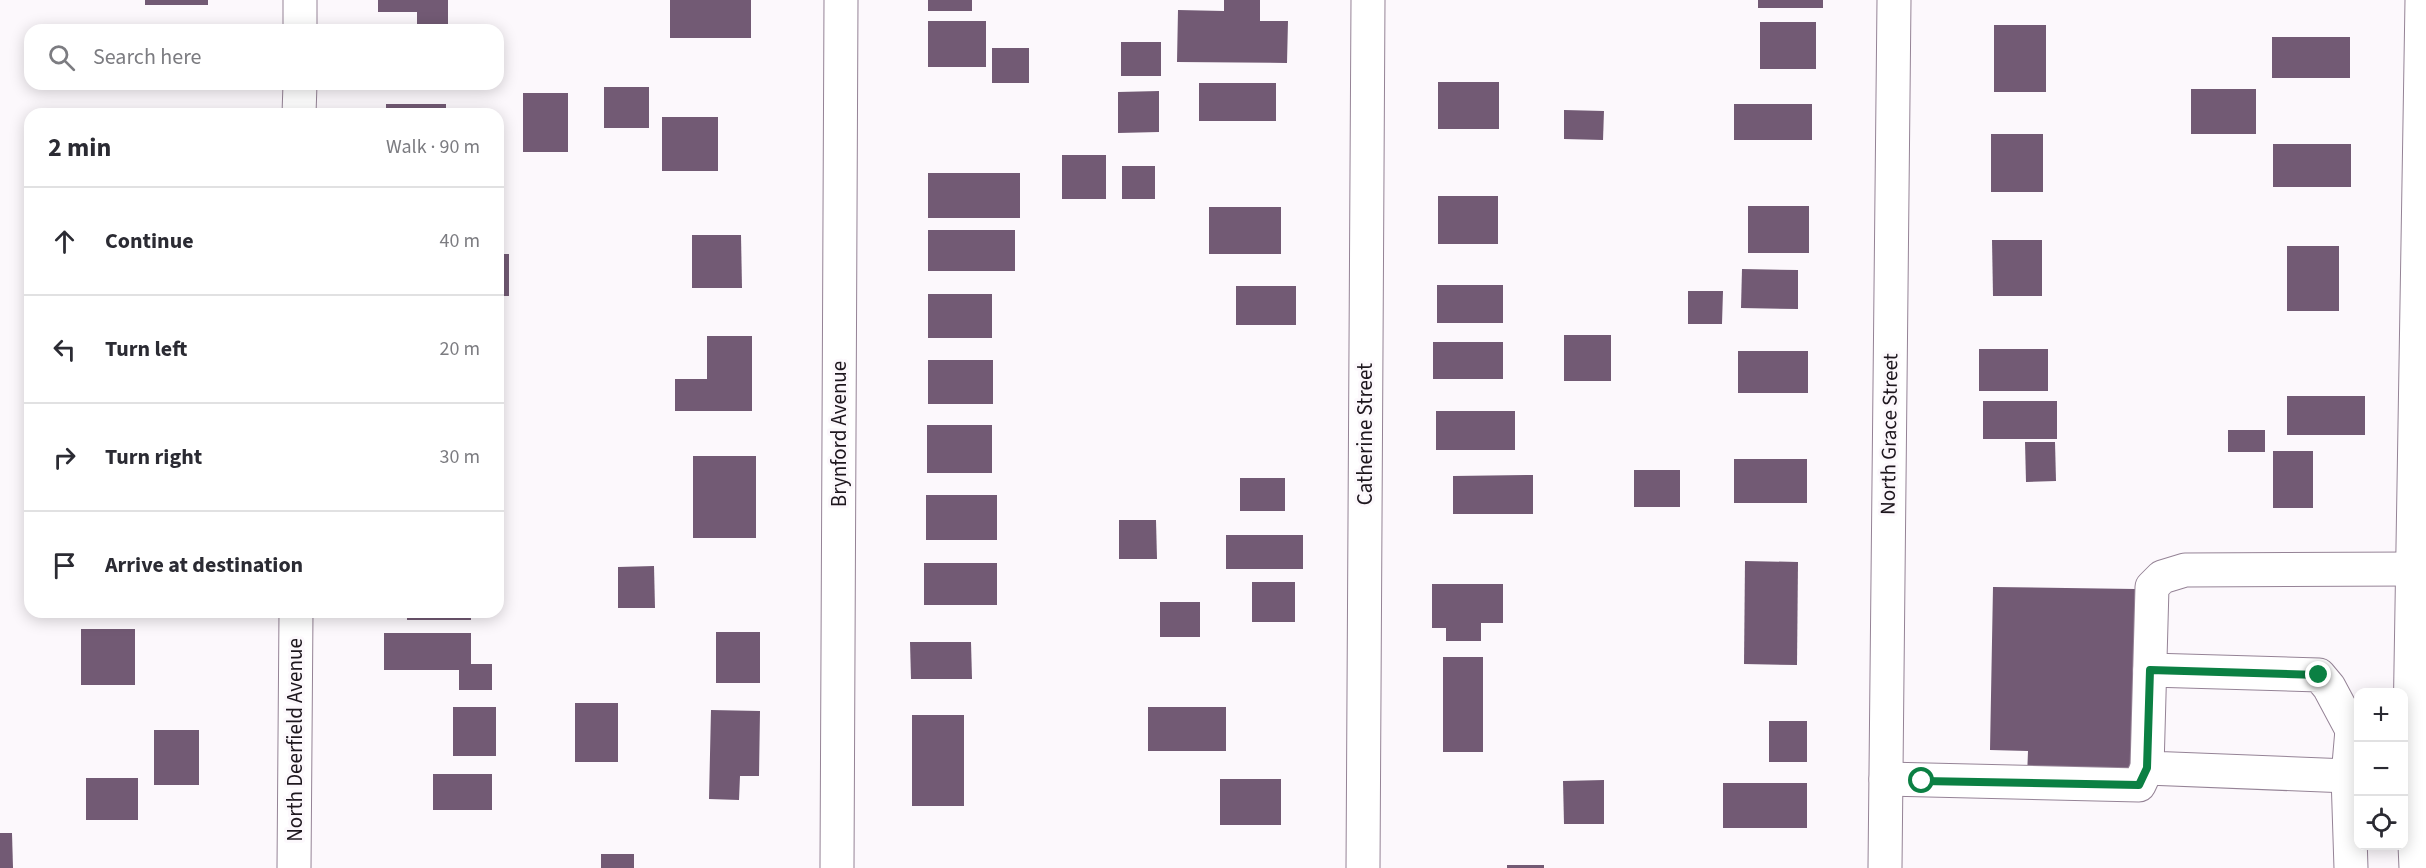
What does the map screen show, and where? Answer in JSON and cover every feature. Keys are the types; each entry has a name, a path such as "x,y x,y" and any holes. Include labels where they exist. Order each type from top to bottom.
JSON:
{"street":[{"path":"300,0 300,24"},
{"name":"Brynford Avenue","path":"837,868 841,0"},
{"name":"Catherine Street","path":"1363,868 1368,0"},
{"name":"North Grace Street","path":"1885,868 1894,0"},
{"path":"2408,697 2423,3"},
{"path":"299,108 300,90"},
{"path":"1886,779 2139,785 2147,768 2152,587 2162,577 2185,570 2412,569"},
{"name":"North Deerfield Avenue","path":"294,868 296,618"},
{"path":"2150,670 2319,675 2354,728"},
{"path":"2351,868 2348,776 2354,737"},
{"path":"2408,742 2416,868"},
{"path":"2147,768 2348,776"}],"building":[{"path":"145,0 208,0 208,5 145,5"},
{"path":"378,0 448,0 448,24 417,24 417,12 378,12"},
{"path":"670,0 751,0 751,38 670,38"},
{"path":"928,0 972,0 972,11 928,11"},
{"path":"1224,0 1260,0 1260,21 1288,21 1287,63 1177,62 1178,10 1224,11"},
{"path":"1758,0 1823,0 1823,8 1758,8"},
{"path":"928,21 986,21 986,67 928,67"},
{"path":"1760,22 1816,22 1816,69 1760,69"},
{"path":"1994,25 2046,25 2046,92 1994,92"},
{"path":"2272,37 2350,37 2350,78 2272,78"},
{"path":"1121,42 1161,42 1161,76 1121,76"},
{"path":"992,48 1029,48 1029,83 992,83"},
{"path":"1438,82 1499,82 1499,129 1438,129"},
{"path":"1199,83 1276,83 1276,121 1199,121"},
{"path":"604,87 649,87 649,128 604,128"},
{"path":"2191,89 2256,89 2256,134 2191,134"},
{"path":"1159,91 1159,132 1118,133 1118,92"},
{"path":"523,93 568,93 568,152 523,152"},
{"path":"386,104 446,104 446,108 386,108"},
{"path":"1734,104 1812,104 1812,140 1734,140"},
{"path":"1564,110 1604,111 1603,140 1564,139"},
{"path":"662,117 718,117 718,171 662,171"},
{"path":"1991,134 2043,134 2043,192 1991,192"},
{"path":"2273,144 2351,144 2351,187 2273,187"},
{"path":"1062,155 1106,155 1106,199 1062,199"},
{"path":"1122,166 1155,166 1155,199 1122,199"},
{"path":"928,173 1020,173 1020,218 928,218"},
{"path":"1438,196 1498,196 1498,244 1438,244"},
{"path":"1748,206 1809,206 1809,253 1748,253"},
{"path":"1209,207 1281,207 1281,254 1209,254"},
{"path":"928,230 1015,230 1015,271 928,271"},
{"path":"692,235 741,235 742,288 692,288"},
{"path":"1992,240 2042,240 2042,296 1993,296"},
{"path":"2287,246 2339,246 2339,311 2287,311"},
{"path":"504,254 509,254 509,296 504,296"},
{"path":"1742,269 1798,270 1798,309 1741,308"},
{"path":"1437,285 1503,285 1503,323 1437,323"},
{"path":"1236,286 1296,286 1296,325 1236,325"},
{"path":"1688,291 1723,291 1722,324 1688,324"},
{"path":"928,294 992,294 992,338 928,338"},
{"path":"1564,335 1611,335 1611,381 1564,381"},
{"path":"707,336 752,336 752,411 675,411 675,379 707,379"},
{"path":"1433,342 1503,342 1503,379 1433,379"},
{"path":"1979,349 2048,349 2048,391 1979,391"},
{"path":"1738,351 1808,351 1808,393 1738,393"},
{"path":"928,360 993,360 993,404 928,404"},
{"path":"2287,396 2365,396 2365,435 2287,435"},
{"path":"1983,401 2057,401 2057,439 1983,439"},
{"path":"1436,411 1515,411 1515,450 1436,450"},
{"path":"927,425 992,425 992,473 927,473"},
{"path":"2228,430 2265,430 2265,452 2228,452"},
{"path":"2025,442 2055,442 2056,481 2026,482"},
{"path":"2273,451 2313,451 2313,508 2273,508"},
{"path":"693,456 756,456 756,538 693,538"},
{"path":"1734,459 1807,459 1807,503 1734,503"},
{"path":"1634,470 1680,470 1680,507 1634,507"},
{"path":"1533,475 1533,514 1453,514 1453,476"},
{"path":"1240,478 1285,478 1285,511 1240,511"},
{"path":"926,495 997,495 997,540 926,540"},
{"path":"1119,520 1156,520 1157,559 1119,559"},
{"path":"1226,535 1303,535 1303,569 1226,569"},
{"path":"1745,561 1798,562 1797,665 1744,664"},
{"path":"924,563 997,563 997,605 924,605"},
{"path":"654,566 655,608 618,608 618,567"},
{"path":"1252,582 1295,582 1295,622 1252,622"},
{"path":"1432,584 1503,584 1503,623 1481,623 1481,641 1446,641 1446,628 1432,628"},
{"path":"1993,587 2135,589 2132,779 2027,777 2028,751 1990,750"},
{"path":"1160,602 1200,602 1200,637 1160,637"},
{"path":"407,618 471,618 471,620 407,620"},
{"path":"81,629 135,629 135,685 81,685"},
{"path":"716,632 760,632 760,683 716,683"},
{"path":"384,633 471,633 471,664 492,664 492,690 459,690 459,670 384,670"},
{"path":"910,642 971,642 972,679 911,679"},
{"path":"1443,657 1483,657 1483,752 1443,752"},
{"path":"575,703 618,703 618,762 575,762"},
{"path":"453,707 496,707 496,756 453,756"},
{"path":"1148,707 1226,707 1226,751 1148,751"},
{"path":"711,710 760,711 759,776 740,776 739,800 709,799"},
{"path":"912,715 964,715 964,806 912,806"},
{"path":"1769,721 1807,721 1807,762 1769,762"},
{"path":"154,730 199,730 199,785 154,785"},
{"path":"433,774 492,774 492,810 433,810"},
{"path":"86,778 138,778 138,820 86,820"},
{"path":"1220,779 1281,779 1281,825 1220,825"},
{"path":"1604,780 1604,824 1564,824 1563,781"},
{"path":"1723,783 1807,783 1807,828 1723,828"},
{"path":"0,833 12,833 13,868 0,868"},
{"path":"601,854 634,854 634,868 601,868"},
{"path":"1507,865 1544,865 1544,868 1507,868"}],"route":[{"path":"1922,781 2139,785 2147,768 2150,670 2319,675"}]}
